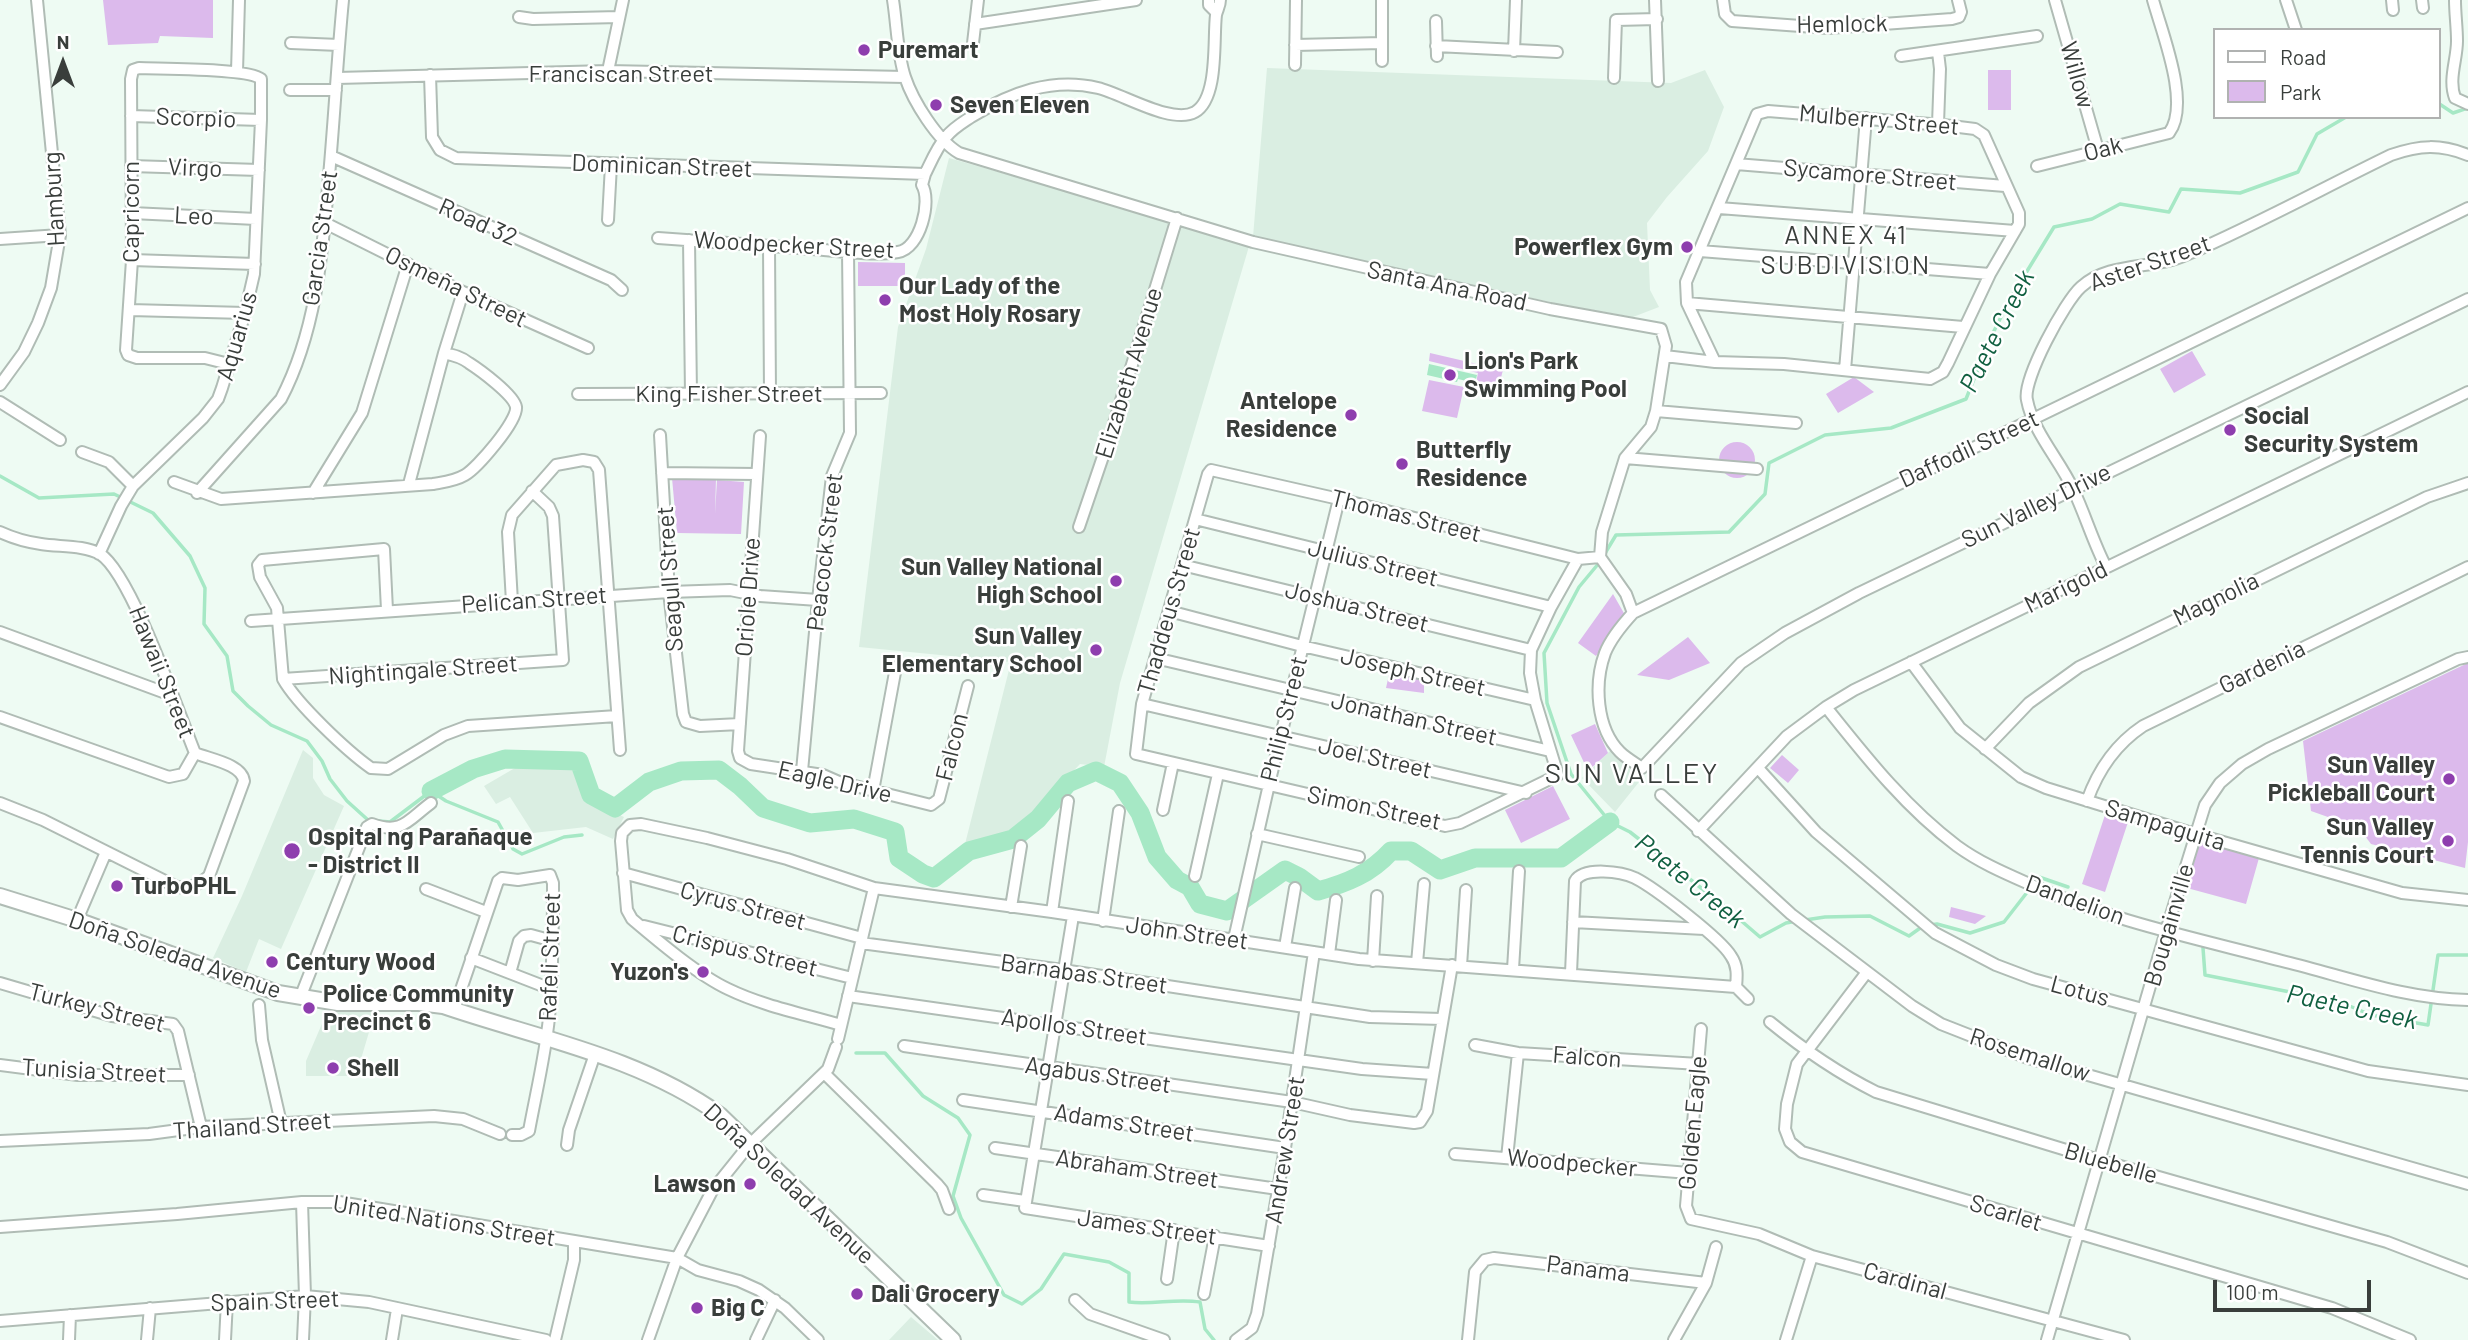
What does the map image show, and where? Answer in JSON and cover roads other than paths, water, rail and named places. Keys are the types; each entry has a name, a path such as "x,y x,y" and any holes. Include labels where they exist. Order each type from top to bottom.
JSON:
{"main road":[{"name":"Doña Soledad Avenue","path":"0,896 77,920 256,987 300,998 338,1003 435,1004 595,1054 687,1093 720,1115 953,1340"}],"street":[{"name":"Hamburg","path":"0,385 24,352 38,323 51,288 60,235 37,0"},
{"path":"237,72 239,0"},
{"name":"Garcia Street","path":"197,492 272,411 288,385 303,340 317,287 325,223 343,0"},
{"path":"608,71 623,0"},
{"path":"893,0 905,77 918,103 943,140"},
{"path":"973,43 978,0"},
{"path":"975,24 1136,0"},
{"path":"1209,0 1209,5 1216,12"},
{"path":"925,181 943,140 955,128 1004,98 1031,89 1052,85 1098,88 1169,115 1181,116 1195,112 1204,103 1210,85 1216,12 1220,0"},
{"path":"1295,65 1296,0"},
{"path":"1382,0 1382,61"},
{"path":"1514,51 1516,0"},
{"path":"1655,0 1658,81"},
{"name":"Hemlock","path":"1723,0 1725,14 1732,21 1828,28 1952,19 1959,17 1961,12 1958,0"},
{"name":"Willow","path":"2055,0 2098,150"},
{"name":"Oak","path":"2037,166 2169,133 2175,125 2176,82 2153,0"},
{"path":"2286,0 2295,28"},
{"path":"2455,0 2457,44 2453,62 2452,92 2455,99 2468,104"},
{"path":"519,17 619,17"},
{"path":"1614,78 1616,20 1657,19"},
{"path":"1436,21 1436,51 1557,52"},
{"path":"1901,56 2037,36"},
{"path":"291,43 339,45"},
{"path":"1295,45 1382,43"},
{"path":"1938,52 1938,124"},
{"name":"Capricorn","path":"229,364 205,358 137,358 128,355 126,346 132,260 131,79 133,70 139,68 237,72"},
{"name":"Franciscan Street","path":"337,78 608,71 905,77"},
{"name":"Aquarius","path":"99,554 130,489 212,408 222,388 245,313 255,264 261,82 258,76 237,72"},
{"name":"Dominican Street","path":"430,75 432,137 440,150 466,160 925,181"},
{"path":"290,90 336,90"},
{"name":"Mulberry Street","path":"1687,303 1686,282 1755,117 1761,112 1975,128 1984,135 2019,213 2019,223 2015,231"},
{"name":"Scorpio","path":"131,116 261,120"},
{"path":"1845,370 1866,118"},
{"name":"Santa Ana Road","path":"943,140 951,149 967,156 1253,242 1550,309 1661,329 1666,346 1665,356"},
{"name":"Aster Street","path":"2106,567 2073,489 2033,419 2026,397 2029,376 2079,288 2095,277 2114,270 2184,256 2391,155 2411,148 2431,145 2446,147 2468,156"},
{"name":"Road 32","path":"331,156 611,280 622,290"},
{"name":"Sycamore Street","path":"1736,164 2005,186"},
{"path":"608,220 611,165"},
{"name":"Virgo","path":"131,166 258,170"},
{"name":"Woodpecker Street","path":"657,238 898,252 912,246 922,221 925,181"},
{"path":"1633,612 1626,594 1600,557 1602,532 1625,458 1651,426 1665,356 1715,362 1784,364 1930,379 1943,372 1990,274 2015,231 1719,208"},
{"name":"Daffodil Street","path":"1642,768 1619,751 1606,730 1598,699 1599,675 1605,654 1633,612 2468,208"},
{"name":"Leo","path":"132,213 256,219"},
{"name":"Elizabeth Avenue","path":"1079,527 1177,218"},
{"name":"Osmeña Street","path":"325,223 463,292 589,348"},
{"path":"0,239 60,235"},
{"path":"690,240 691,394"},
{"path":"769,246 770,394"},
{"name":"Peacock Street","path":"802,771 832,476 850,433 848,251"},
{"path":"1700,251 1854,261 1990,274"},
{"path":"132,260 255,264"},
{"path":"313,492 362,413 408,264"},
{"path":"409,484 463,292"},
{"name":"Sun Valley Drive","path":"1642,768 1741,663 1785,633 1859,593 2468,299"},
{"path":"1687,303 1715,362"},
{"path":"1687,303 1963,327"},
{"path":"130,310 245,313"},
{"path":"174,482 221,499 433,484 461,477 484,460 490,448 513,421 516,408 510,397 468,362 444,353"},
{"name":"Marigold","path":"1698,831 1787,736 1826,707 1911,662 2468,392"},
{"name":"King Fisher Street","path":"578,394 881,393"},
{"path":"0,402 60,440"},
{"path":"1656,411 1796,423"},
{"name":"Seagull Street","path":"660,435 669,592 681,705 686,722 701,726 740,724"},
{"name":"Oriole Drive","path":"740,758 738,751 760,436"},
{"path":"82,452 109,463 130,489"},
{"path":"1625,458 1757,469"},
{"path":"512,602 508,525 512,515 556,465 589,460 597,465 599,470 620,750"},
{"name":"Thomas Street","path":"1212,470 1578,559 1600,557"},
{"name":"Thaddeus Street","path":"1136,754 1142,704 1195,519 1212,470"},
{"path":"662,473 757,474"},
{"name":"Magnolia","path":"1985,749 2029,703 2056,682 2098,657 2427,497 2468,483"},
{"path":"532,492 549,507 553,516 558,599"},
{"name":"Philip Street","path":"1234,939 1268,785 1339,499"},
{"name":"Julius Street","path":"1195,519 1551,607"},
{"path":"0,532 38,544 99,554"},
{"path":"387,610 385,551 379,548 259,562 260,577 277,608 283,679 299,702 371,768 388,769 444,736 468,726 617,716"},
{"name":"Hawaii Street","path":"0,803 43,820 177,887 194,886 209,876 243,787 243,776 237,769 195,753 126,586 117,571 99,554"},
{"path":"1550,751 1535,700 1530,673 1531,650 1578,559"},
{"name":"Joshua Street","path":"1182,565 1531,650"},
{"name":"Gardenia","path":"2087,802 2095,779 2108,760 2127,736 2143,726 2468,566"},
{"name":"Pelican Street","path":"251,621 610,594 730,590 818,600"},
{"name":"Nightingale Street","path":"283,679 563,660 558,599"},
{"name":"Joseph Street","path":"1169,611 1302,646 1535,700"},
{"path":"0,632 171,695"},
{"name":"Bougainville","path":"2047,1340 2205,805 2220,783 2242,764 2267,749 2458,659 2468,657"},
{"name":"Jonathan Street","path":"1155,658 1550,751"},
{"name":"Sampaguita","path":"1911,662 1960,727 2021,777 2046,788 2402,893 2468,900"},
{"path":"873,791 896,667"},
{"name":"Falcon","path":"932,805 939,799 968,686"},
{"name":"Joel Street","path":"1142,704 1526,793"},
{"name":"Dandelion","path":"1826,707 1882,777 1905,801 1956,846 1990,868 2107,915 2375,987 2425,997 2468,1000"},
{"path":"0,717 169,777 183,774 195,753"},
{"name":"Simon Street","path":"1136,754 1445,826 1460,823 1555,778 1558,770 1550,751"},
{"name":"Eagle Drive","path":"740,758 751,764 824,775 839,782 932,805"},
{"path":"1163,810 1172,764"},
{"name":"Lotus","path":"1758,768 1816,832 1911,914 1935,933 1996,965 2033,979 2368,1071 2468,1086"},
{"path":"1195,876 1218,774"},
{"name":"Rosemallow","path":"1661,795 1791,914 1912,1006 1941,1024 2025,1057 2468,1184"},
{"path":"1052,912 1068,802"},
{"path":"300,998 367,827 372,824 394,829 431,803"},
{"path":"1103,921 1119,811"},
{"name":"John Street","path":"623,873 622,834 630,825 641,824 787,859 874,888 1373,961 1571,973 1736,987"},
{"path":"1257,834 1359,857"},
{"path":"1011,907 1021,846"},
{"path":"77,920 106,852"},
{"path":"1513,969 1519,871"},
{"path":"623,873 627,910 638,924 710,979 742,995 841,1025"},
{"name":"Cyrus Street","path":"623,873 861,941"},
{"path":"1571,973 1575,881 1578,876 1584,874 1624,874 1639,880 1704,929 1732,957 1737,968 1736,987 1748,999"},
{"name":"Rafeli Street","path":"486,912 499,879 523,880 550,876 553,883 553,941 546,1038 529,1131 522,1135 506,1134"},
{"path":"1417,963 1424,884"},
{"path":"648,1340 677,1258 712,1191 749,1145 824,1073 833,1061 874,888"},
{"path":"1285,947 1295,888"},
{"path":"426,889 486,912 454,1010"},
{"path":"1433,1074 1456,966 1466,890"},
{"path":"2468,894 2468,900"},
{"path":"1373,961 1377,896"},
{"path":"1329,954 1336,900"},
{"path":"1025,1204 1073,916"},
{"path":"1573,922 1704,929"},
{"name":"Crispus Street","path":"638,924 852,978"},
{"path":"510,973 519,942 524,936 531,935 553,941"},
{"name":"Barnabas Street","path":"861,941 1370,1017 1443,1019"},
{"name":"Andrew Street","path":"1236,1340 1252,1328 1257,1314 1279,1189 1314,952"},
{"path":"471,958 551,989"},
{"name":"Scarlet","path":"1867,971 1797,1064 1791,1082 1785,1129 1790,1142 1802,1152 2332,1308 2410,1340"},
{"name":"Turkey Street","path":"0,983 112,1016 173,1024 178,1031 201,1127"},
{"name":"Apollos Street","path":"848,996 1362,1069 1433,1074"},
{"path":"259,1005 260,1030 281,1123"},
{"name":"Bluebelle","path":"1770,1021 1806,1051 1877,1092 2099,1160 2387,1242 2468,1273"},
{"name":"Golden Eagle","path":"1688,1217 1686,1206 1701,1029"},
{"name":"Falcon","path":"1475,1045 1518,1053 1699,1064"},
{"name":"Agabus Street","path":"904,1046 1292,1102 1350,1115 1414,1124 1420,1122 1427,1111 1433,1074"},
{"path":"1507,1158 1518,1053"},
{"path":"567,1145 569,1130 595,1054"},
{"name":"Tunisia Street","path":"0,1065 78,1075 189,1075"},
{"path":"824,1073 937,1184 949,1209"},
{"name":"Adams Street","path":"963,1100 1285,1148"},
{"name":"Thailand Street","path":"0,1141 149,1134 201,1127 434,1116 463,1119 506,1134"},
{"name":"Abraham Street","path":"995,1149 1279,1189"},
{"name":"Woodpecker","path":"1455,1154 1689,1173"},
{"name":"James Street","path":"983,1195 1063,1215 1269,1246"},
{"path":"302,1202 305,1296 303,1340"},
{"name":"United Nations Street","path":"0,1227 302,1202 339,1202 677,1258 698,1270 739,1281 775,1300 818,1340"},
{"name":"Cardinal","path":"1688,1217 1759,1234 1812,1256 2124,1340"},
{"path":"1167,1279 1174,1230"},
{"path":"1204,1294 1215,1236"},
{"path":"555,1340 574,1260 574,1241"},
{"path":"1674,1340 1706,1283 1716,1247"},
{"path":"1786,1340 1812,1256"},
{"name":"Panama","path":"1468,1340 1475,1272 1485,1260 1494,1258 1706,1283"},
{"name":"Spain Street","path":"0,1321 305,1296 355,1299 546,1340"},
{"path":"756,1340 775,1300"},
{"path":"1075,1300 1090,1314 1164,1340"},
{"path":"225,1340 227,1301"},
{"path":"147,1340 150,1308"},
{"path":"392,1340 397,1309"},
{"path":"69,1340 70,1315"},
{"path":"474,1340 477,1326"}],"waterway":[{"name":"Paete Creek","path":"2440,104 2453,113 2468,108"},
{"name":"Paete Creek","path":"1604,555 1616,535 1729,532 1765,494 1769,463 1825,435 1891,428 1966,399 1990,339 2010,299 2054,227 2092,219 2120,204 2169,212 2181,189 2240,193 2298,172 2317,134 2343,119"},
{"name":"Paete Creek","path":"0,476 39,498 114,494 153,513 190,556 205,588 204,624 227,656 233,691 271,725 307,741 322,761 330,779 347,801 368,820 390,822 431,791 446,801 498,822 513,849 522,854 564,837 582,835"},
{"name":"Paete Creek","path":"1599,563 1579,587 1544,653 1547,703 1571,774 1610,822 1630,832 1760,937 1786,923 1797,921"},
{"name":"Paete Creek","path":"431,791 473,769 505,759 579,761 591,795 615,808 649,782 681,771 719,770 763,808 810,823 854,819 895,832 899,858 934,878 969,851 1013,839 1038,819 1068,783 1096,771 1120,783 1140,813 1157,857 1177,880 1190,887 1200,904 1227,911 1285,870 1318,891 1358,877 1391,851 1411,851 1440,870 1475,858 1561,858 1610,822"},
{"name":"Paete Creek","path":"1805,920 1870,916 1909,936 1923,926 1937,924 1970,933 2004,922 2039,877 2068,887"},
{"name":"Paete Creek","path":"2203,948 2205,975 2340,1002 2371,1015 2428,1025 2438,955 2468,955"},
{"name":"Paete Creek","path":"856,1053 885,1053 923,1096 958,1118 970,1135 953,1196 961,1218 1004,1295 1022,1304 1041,1289 1064,1254 1109,1262 1129,1273 1129,1302 1200,1302 1205,1329 1214,1340"}],"place":[{"name":"Puremart","path":"864,50"},
{"name":"Seven Eleven","path":"936,105"},
{"name":"Powerflex Gym","path":"1687,247"},
{"name":"Our Lady of the Most Holy Rosary","path":"885,300"},
{"name":"Lion's Park Swimming Pool","path":"1450,375"},
{"name":"Antelope Residence","path":"1351,415"},
{"name":"Social Security System","path":"2230,430"},
{"name":"Butterfly Residence","path":"1402,464"},
{"name":"Sun Valley National High School","path":"1116,581"},
{"name":"Sun Valley Elementary School","path":"1096,650"},
{"name":"Sun Valley Pickleball Court","path":"2449,779"},
{"name":"Sun Valley Tennis Court","path":"2448,841"},
{"name":"Ospital ng Parañaque - District II","path":"292,851"},
{"name":"TurboPHL","path":"117,886"},
{"name":"Century Wood","path":"272,962"},
{"name":"Yuzon's","path":"703,972"},
{"name":"Police Community Precinct 6","path":"309,1008"},
{"name":"Shell","path":"333,1068"},
{"name":"Lawson","path":"750,1184"},
{"name":"Dali Grocery","path":"857,1294"},
{"name":"Big C","path":"697,1308"}],"district":[{"name":"ANNEX 41 SUBDIVISION","path":"1846,250"},
{"name":"SUN VALLEY","path":"1632,774"}]}
